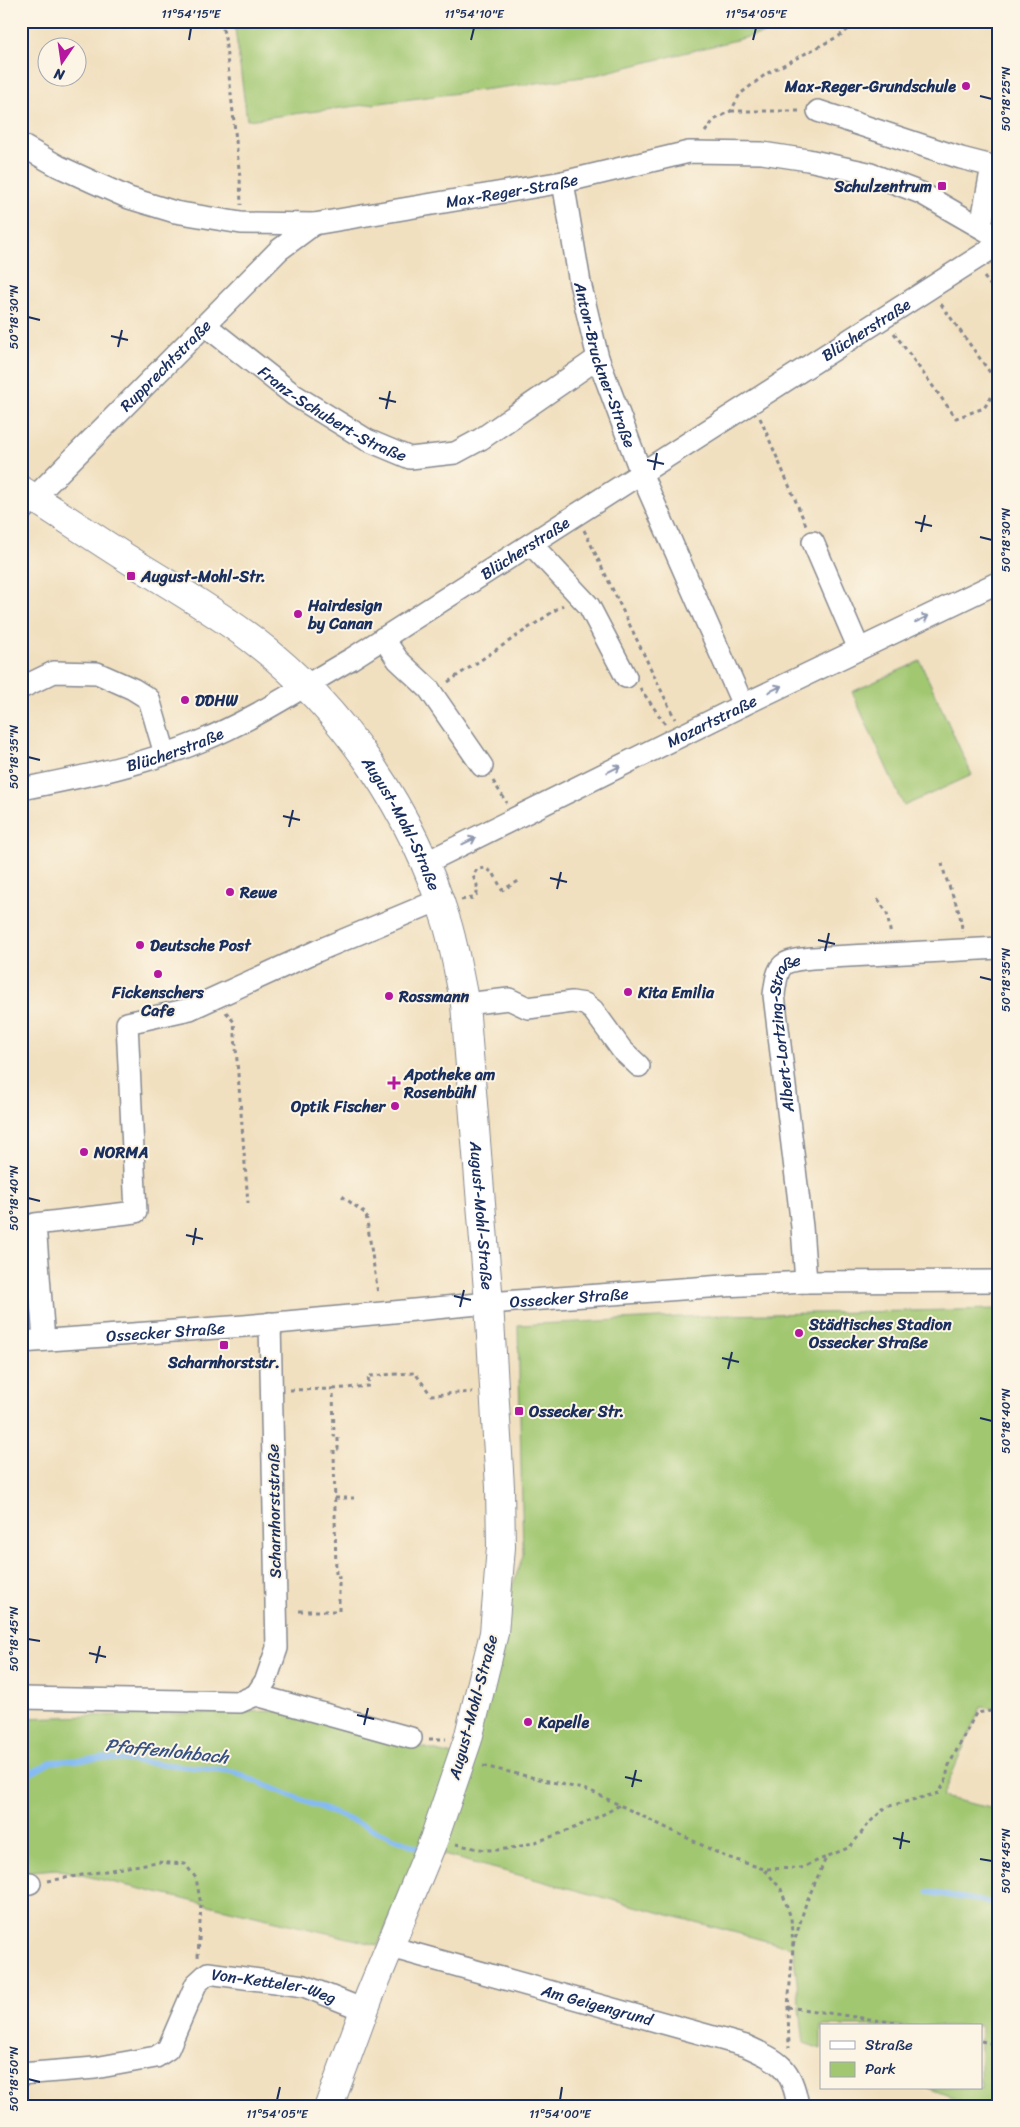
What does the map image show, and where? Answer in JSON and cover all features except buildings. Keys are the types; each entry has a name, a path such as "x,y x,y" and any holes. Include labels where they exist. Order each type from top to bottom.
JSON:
{"main road":[{"name":"August-Mohl-Straße","path":"25,500 253,639 305,686 342,726 373,768 425,863 440,903 456,959 465,1004 489,1303 500,1487 501,1547 494,1633 464,1750 434,1839 364,2010 329,2106"}],"street":[{"path":"818,111 961,158 992,166 990,232"},
{"name":"Max-Reger-Straße","path":"21,145 58,166 129,198 176,212 241,223 314,224 563,182 689,152 762,152 868,173 921,193 990,232"},
{"name":"Anton-Bruckner-Straße","path":"563,182 580,283 598,358 641,473 743,705"},
{"name":"Rupprechtstraße","path":"25,500 205,325 278,250 314,224"},
{"name":"Blücherstraße","path":"21,789 86,776 165,754 218,733 305,686 384,638 999,244"},
{"name":"Franz-Schubert-Straße","path":"205,325 294,395 367,440 410,458 455,453 481,439 598,358"},
{"path":"813,542 859,649"},
{"path":"531,544 589,606 626,677"},
{"name":"Mozartstraße","path":"425,863 743,705 999,582"},
{"path":"384,638 398,660 432,694 482,766"},
{"path":"21,688 54,672 96,673 133,688 149,699 165,754"},
{"path":"44,1340 35,1224 136,1212 127,1023 190,1009 317,950 440,903"},
{"name":"Albert-Lortzing-Straße","path":"806,1282 802,1227 774,994 777,972 788,960 999,948"},
{"path":"465,1004 510,999 528,1008 572,1002 585,1004 592,1010 622,1050 639,1066"},
{"name":"Ossecker Straße","path":"21,1342 270,1323 489,1303 723,1286 806,1282 999,1280"},
{"name":"Scharnhorststraße","path":"256,1695 266,1680 277,1648 270,1323"},
{"path":"21,1698 240,1702 256,1695 411,1738"},
{"name":"Am Geigengrund","path":"390,1947 746,2046 778,2061 792,2081"},
{"name":"Von-Ketteler-Weg","path":"21,2074 111,2066 156,2058 168,2049 196,1984 208,1973 304,1986 364,2010"},
{"name":"Am Geigengrund","path":"789,2054 792,2081 798,2106"}],"path":[{"path":"221,21 225,38 240,178 241,223"},
{"path":"731,111 740,94 766,74 839,36 860,21"},
{"path":"689,152 714,120 731,111 818,111"},
{"path":"972,261 999,296"},
{"path":"884,318 956,418 984,408 999,385 930,288"},
{"path":"753,402 813,542"},
{"path":"577,515 679,737"},
{"path":"432,694 578,595"},
{"path":"626,677 638,685 679,737"},
{"path":"482,766 516,818"},
{"path":"942,863 945,877 962,923 962,950"},
{"path":"440,903 472,898 477,894 477,885 473,876 477,869 486,868 494,874 502,890 519,881"},
{"path":"878,899 887,913 891,931 891,954"},
{"path":"214,998 234,1022 248,1203"},
{"path":"342,1196 366,1214 380,1313"},
{"path":"272,1391 369,1386 368,1376 415,1373 431,1395 494,1390"},
{"path":"276,1611 339,1611 334,1449 338,1448 338,1436 334,1436 333,1389"},
{"path":"335,1498 354,1498"},
{"path":"411,1738 464,1750 590,1791 724,1856 764,1869 801,1868 850,1847 870,1822 886,1807 939,1793 945,1782 949,1765 976,1713 999,1710"},
{"path":"434,1839 474,1848 495,1850 517,1846 596,1819 621,1805"},
{"path":"793,1948 806,1903 826,1857"},
{"path":"26,1884 157,1862 185,1864 196,1878 201,1905 197,1970 203,1978"},
{"path":"764,1869 781,1889 791,1918 793,1948 788,2007 789,2054"},
{"path":"788,2007 903,2024"},
{"path":"982,2041 999,2045"}],"green space":[{"path":"234,21 813,21 591,76 247,120"},
{"path":"920,661 972,775 904,806 852,692"},
{"path":"999,1309 999,1710 981,1707 942,1797 999,1810 999,2106 976,2106 933,2090 982,2090 982,2024 820,2024 820,2049 804,2043 793,1948 421,1849 378,1945 56,1869 21,1872 21,1718 279,1711 456,1756 523,1555 518,1325 722,1315"}],"waterway":[{"name":"Pfaffenlohbach","path":"21,1779 51,1762 103,1758 231,1771 419,1848"},
{"name":"Pfaffenlohbach","path":"928,1892 999,1904"}],"place":[{"name":"Max-Reger-Grundschule","path":"966,86"},
{"name":"Schulzentrum","path":"942,186"},
{"name":"August-Mohl-Str.","path":"131,576"},
{"name":"Hairdesign by Canan","path":"298,614"},
{"name":"DDHW","path":"185,700"},
{"name":"Rewe","path":"230,892"},
{"name":"Deutsche Post","path":"140,945"},
{"name":"Fickenschers Cafe","path":"158,974"},
{"name":"Kita Emilia","path":"628,992"},
{"name":"Rossmann","path":"389,996"},
{"name":"Apotheke am Rosenbühl","path":"394,1083"},
{"name":"Optik Fischer","path":"395,1106"},
{"name":"NORMA","path":"84,1152"},
{"name":"Städtisches Stadion Ossecker Straße","path":"799,1333"},
{"name":"Scharnhorststr.","path":"224,1345"},
{"name":"Ossecker Str.","path":"519,1411"},
{"name":"Kapelle","path":"528,1722"}]}
